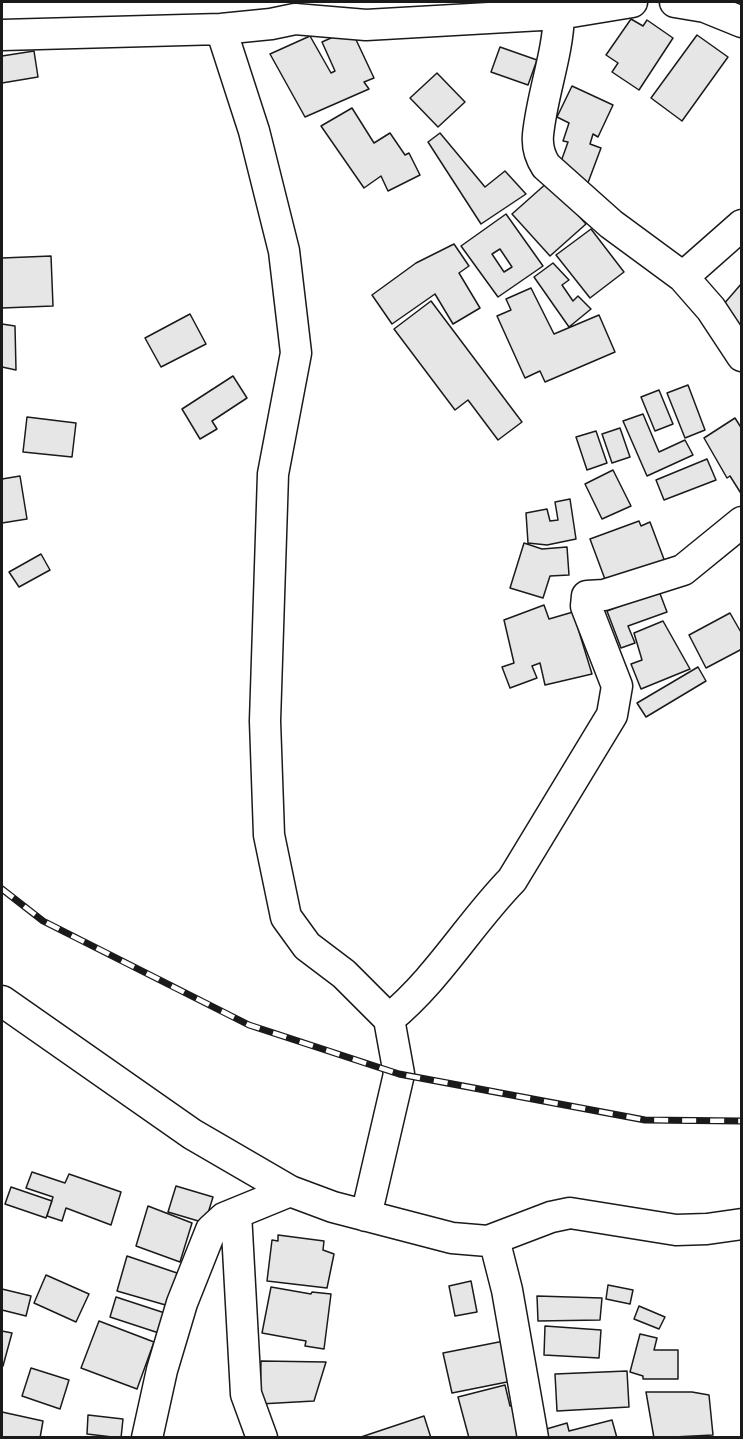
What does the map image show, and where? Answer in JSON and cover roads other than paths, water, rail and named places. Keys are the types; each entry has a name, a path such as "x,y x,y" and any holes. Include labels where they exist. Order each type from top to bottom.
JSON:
{"street":[{"path":"2,35 221,29 267,13 295,19 366,25 632,2"},
{"path":"675,2 705,7 741,22"},
{"path":"546,10 554,64 538,136 541,158 546,166 611,224 683,277 711,309 741,356"},
{"path":"221,29 254,130 284,251 296,353 273,474 265,721 269,835 286,917 308,946 344,974 389,1019 399,1074 366,1216"},
{"path":"683,277 741,225"},
{"path":"389,1019 408,1004 446,962 494,898 512,880 612,715 616,686 586,606 587,596 604,595 683,570 741,522"},
{"path":"2,1001 192,1134 290,1191 366,1216 452,1238 494,1239 551,1217 570,1213 676,1230 707,1229 741,1224"},
{"path":"147,1437 162,1370 204,1241 211,1230 224,1218 290,1191"},
{"path":"236,1213 246,1394 262,1437"},
{"path":"494,1239 507,1290 533,1437"}],"railway":[{"path":"2,889 43,921 249,1025 399,1074 645,1120 742,1121"}]}
